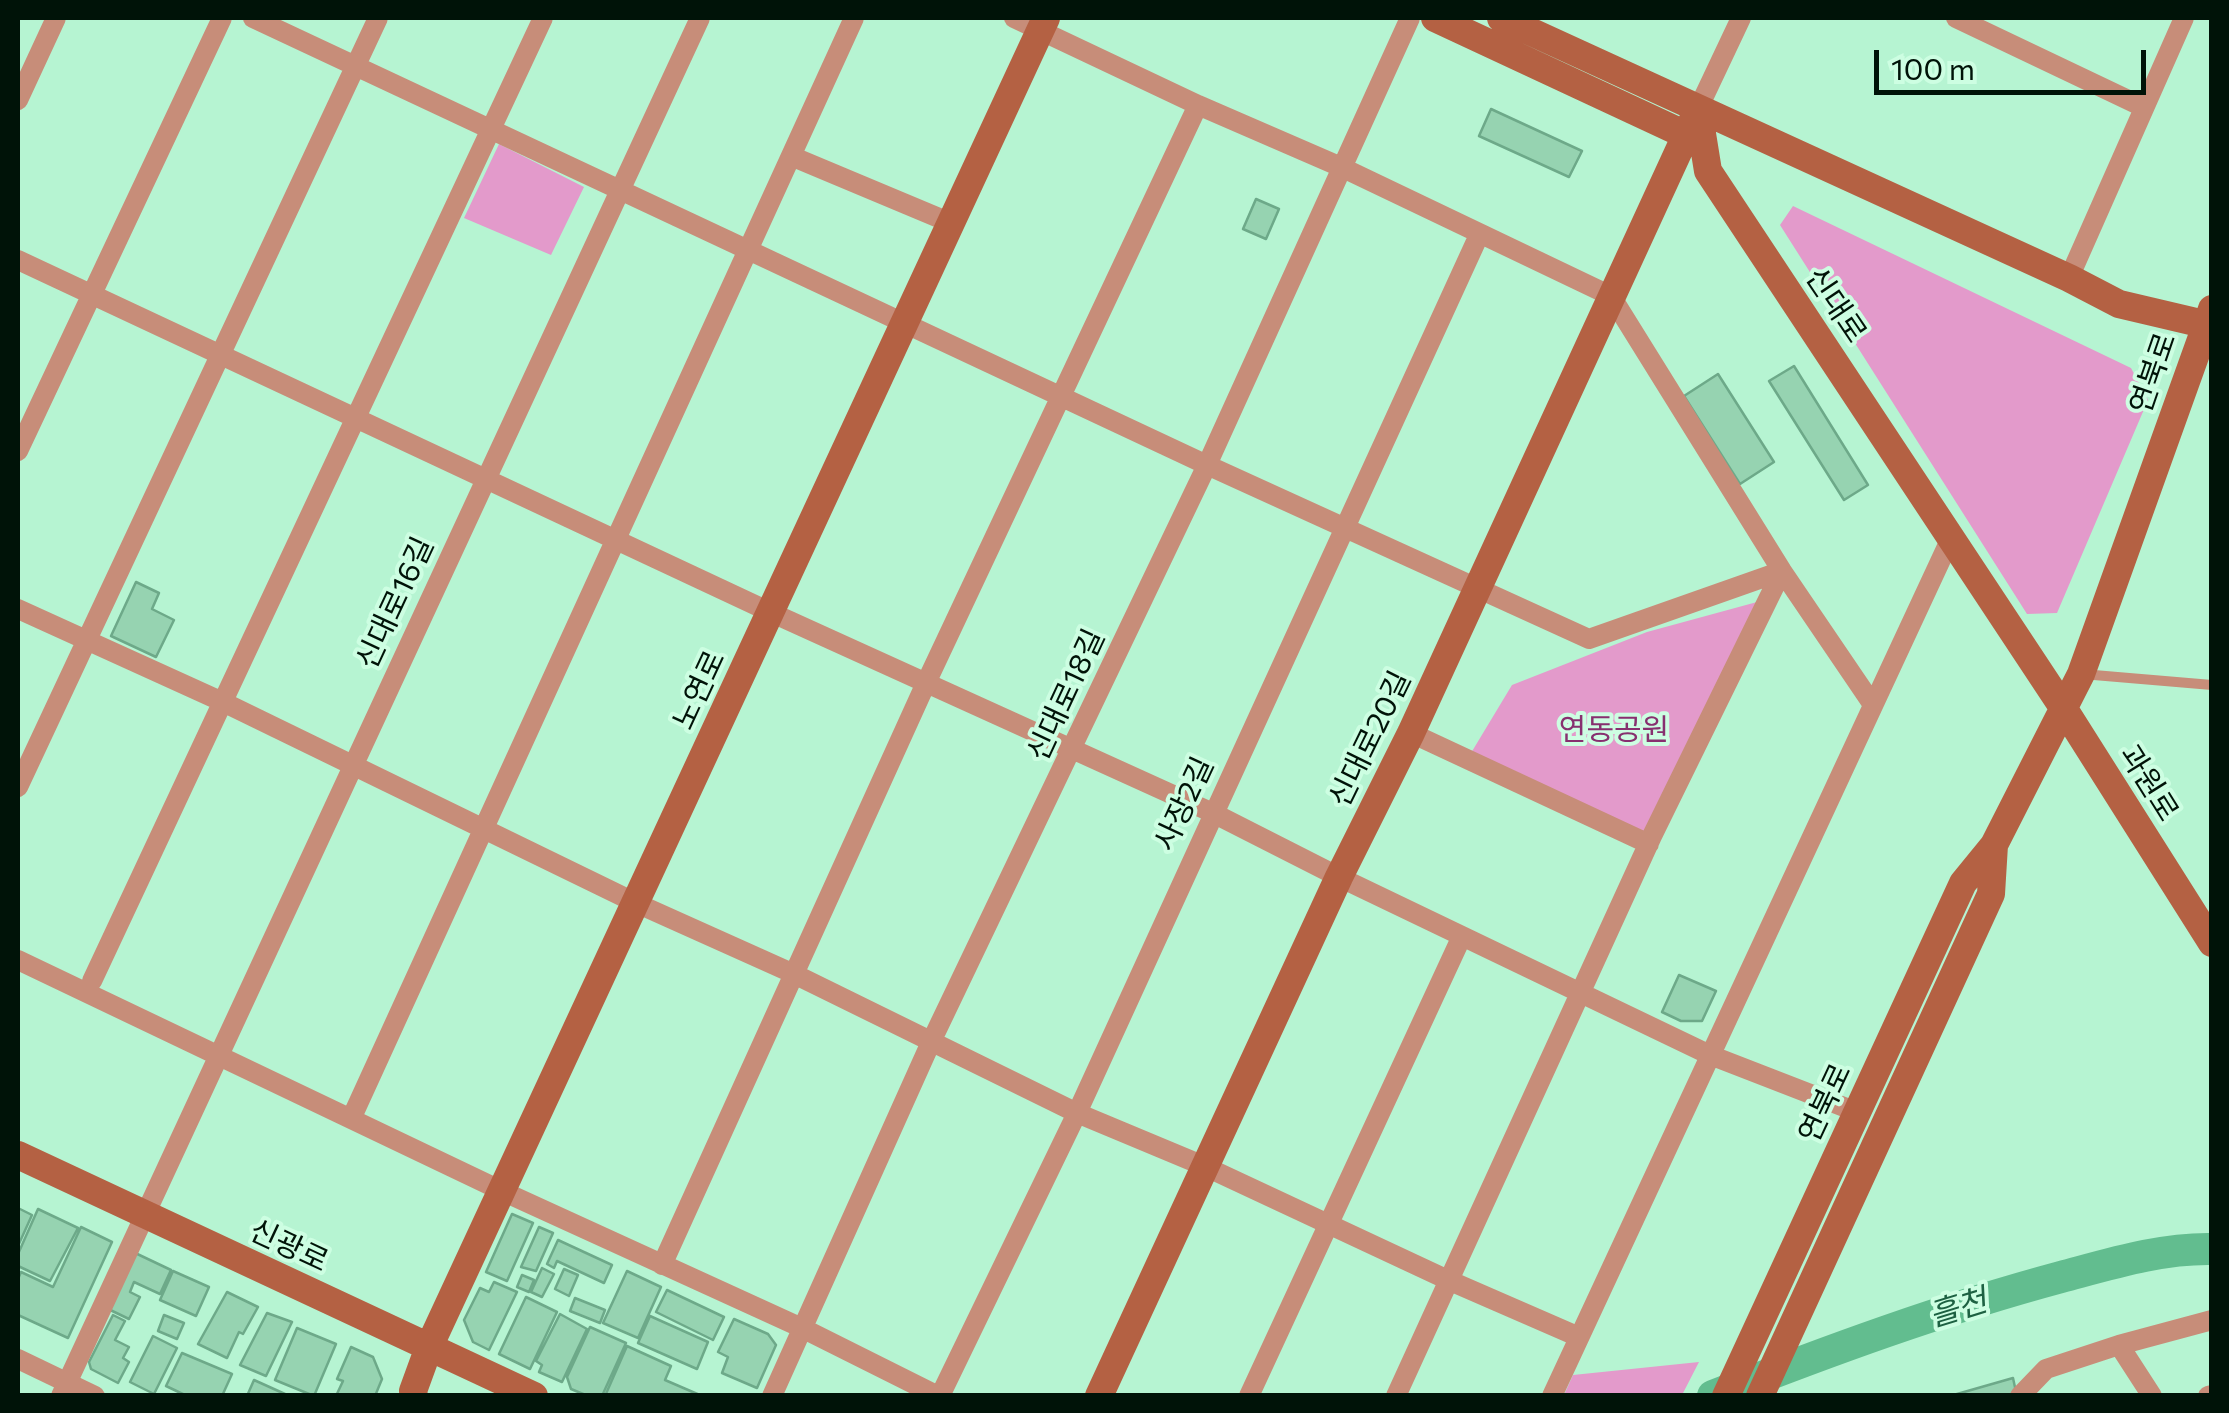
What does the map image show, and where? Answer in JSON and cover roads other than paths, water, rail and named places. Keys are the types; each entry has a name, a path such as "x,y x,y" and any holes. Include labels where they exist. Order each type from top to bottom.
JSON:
{"main road":[{"path":"1435,18 2069,278 2119,304 2209,318"},
{"path":"1502,18 1692,122"},
{"name":"노연로","path":"410,1394 1044,24"},
{"name":"신대로20길","path":"1099,1396 1339,878 1411,733 1692,122"},
{"name":"신대로","path":"1692,122 1708,172 2064,709"},
{"name":"연북로","path":"1726,1396 1963,882 1994,845 2081,674 2209,318"},
{"name":"과원로","path":"2064,709 2212,943"},
{"name":"연북로","path":"1760,1396 1990,894 1994,845"},
{"name":"신광로","path":"18,1154 534,1396"}],"street":[{"path":"18,100 56,18"},
{"path":"18,451 222,18"},
{"path":"254,18 906,321 1207,466 1588,639 1782,572"},
{"path":"18,787 378,18"},
{"path":"92,981 543,18"},
{"name":"신대로16길","path":"64,1389 700,18"},
{"path":"350,1119 854,18"},
{"path":"1014,18 1044,24 1198,105 1340,166 1610,296 1782,572 1873,705"},
{"name":"신대로18길","path":"772,1396 932,1042 1207,466 1410,18"},
{"path":"1692,122 1741,18"},
{"path":"1956,18 2143,107"},
{"path":"2069,278 2184,18"},
{"path":"662,1265 926,683 1198,105"},
{"path":"791,156 951,223"},
{"name":"사장2길","path":"939,1396 1077,1113 1480,235"},
{"path":"18,260 1072,752 1212,813 1710,1056 1857,1112"},
{"path":"1552,1396 1951,538"},
{"path":"1396,1396 1648,844 1782,572"},
{"path":"18,609 225,703 1077,1113 1204,1166 1579,1337"},
{"path":"1411,733 1648,844"},
{"path":"1249,1396 1462,936"},
{"path":"18,960 939,1396"},
{"path":"2020,1396 2046,1369 2212,1320"},
{"path":"2119,1345 2152,1396"},
{"path":"18,1359 64,1389 95,1396"}],"lane":[{"path":"2081,674 2212,686"}],"waterway":[{"name":"흘천","path":"1713,1396 1885,1332 2017,1289 2136,1258 2212,1249"}],"park label":[{"name":"연동공원","path":"1614,730"}]}
